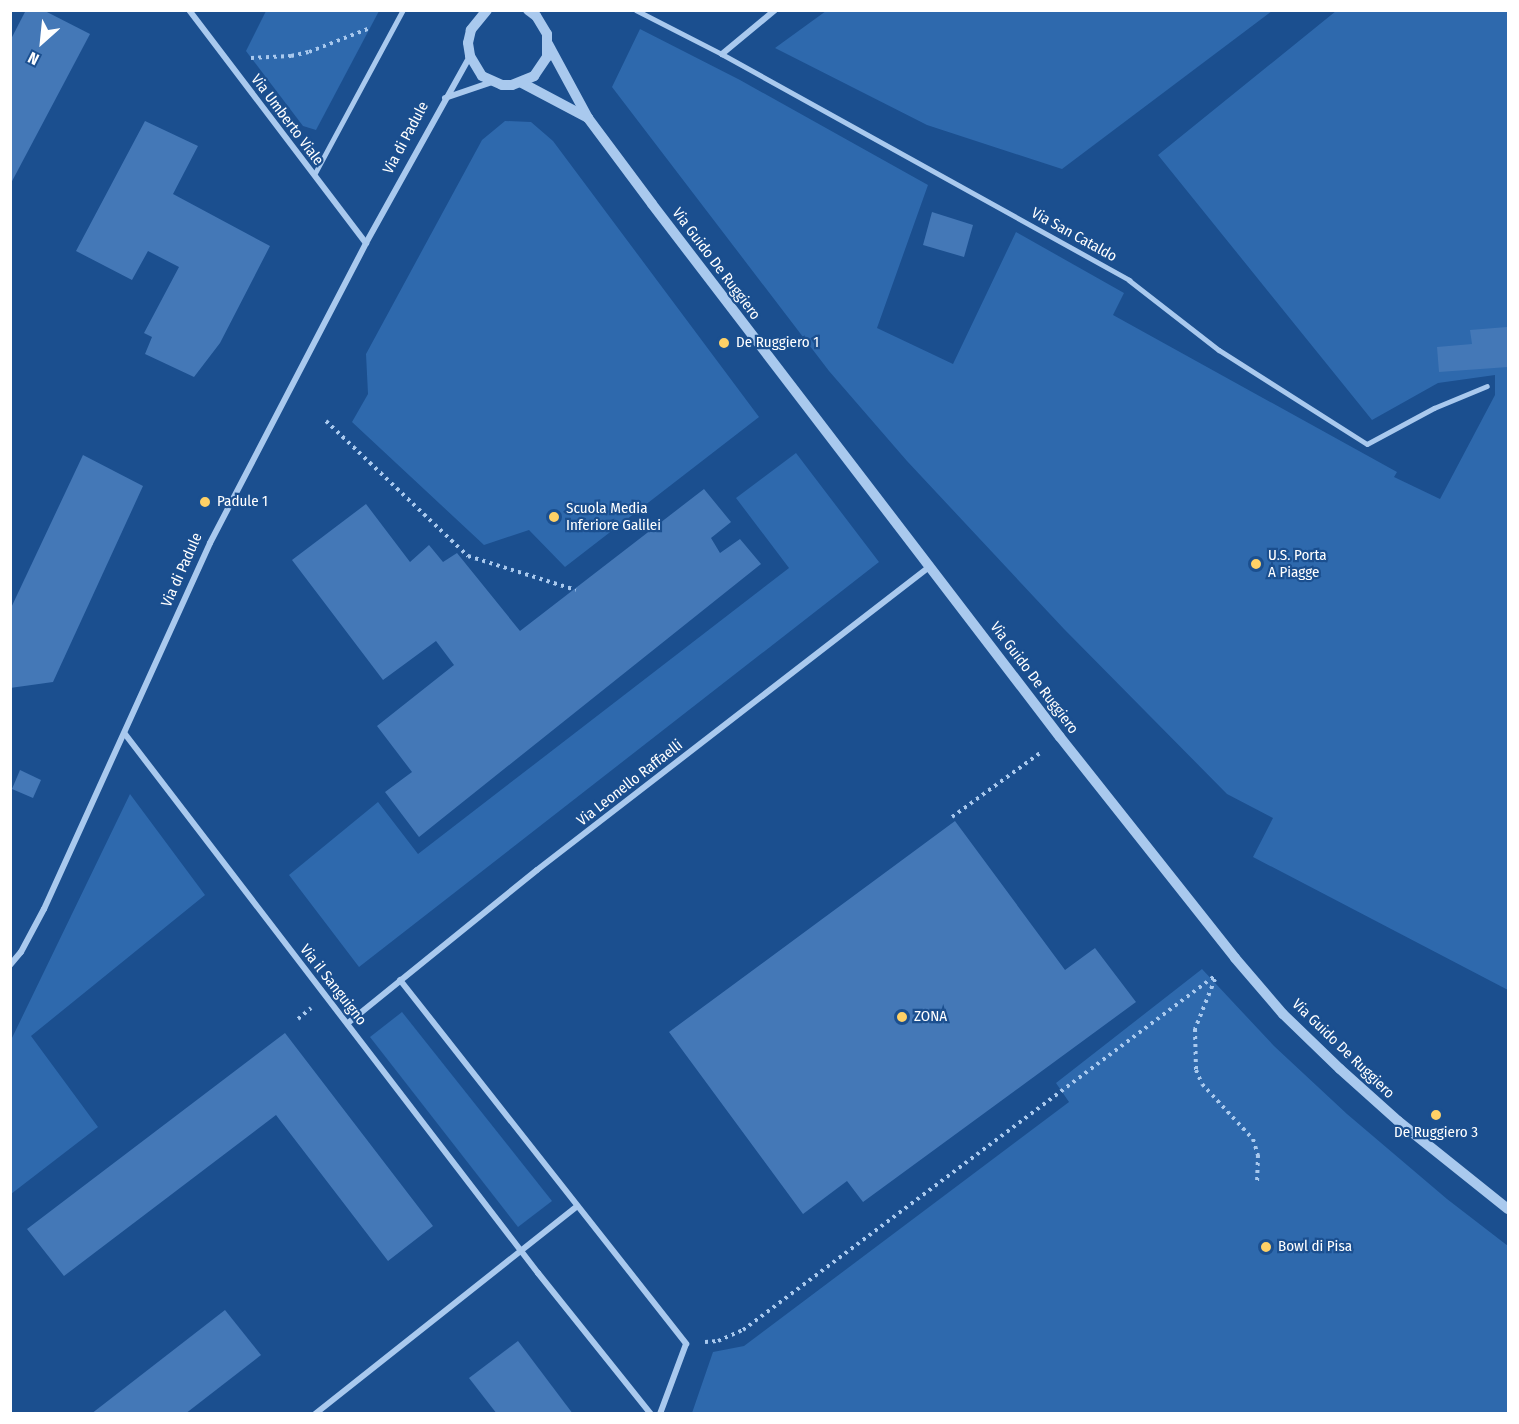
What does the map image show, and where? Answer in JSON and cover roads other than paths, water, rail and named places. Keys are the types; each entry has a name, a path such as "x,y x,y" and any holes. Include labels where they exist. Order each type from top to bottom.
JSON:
{"street":[{"name":"Via Umberto Viale","path":"189,10 366,243"},
{"path":"487,10 478,15 469,37 470,56 482,76 492,82 502,85 522,83 542,67 547,57 548,44"},
{"path":"722,54 775,10"},
{"name":"Via Guido De Ruggiero","path":"534,12 547,34 548,44 588,117 816,421 1148,850 1283,1014 1310,1042 1398,1121 1509,1209"},
{"name":"Via di Padule","path":"10,965 21,952 44,909 210,543 366,243 444,98 470,56"},
{"name":"Via di Padule","path":"444,98 492,82"},
{"name":"Via Guido De Ruggiero","path":"522,83 588,117"},
{"name":"Via Leonello Raffaelli","path":"348,1023 537,870 930,566"},
{"name":"Via il Sanguigno","path":"125,734 522,1251 651,1413"},
{"path":"400,980 576,1207 686,1344 660,1413"},
{"path":"315,1413 576,1207"}],"lane":[{"path":"314,175 403,10"},
{"name":"Via San Cataldo","path":"636,10 722,54 1129,280 1219,350 1367,444 1434,408 1487,386"}],"place":[{"name":"De Ruggiero 1","path":"724,343"},
{"name":"Padule 1","path":"205,502"},
{"name":"Scuola Media Inferiore Galilei","path":"554,517"},
{"name":"U.S. Porta A Piagge","path":"1256,564"},
{"name":"ZONA","path":"902,1017"},
{"name":"De Ruggiero 3","path":"1436,1115"},
{"name":"Bowl di Pisa","path":"1266,1247"}]}
